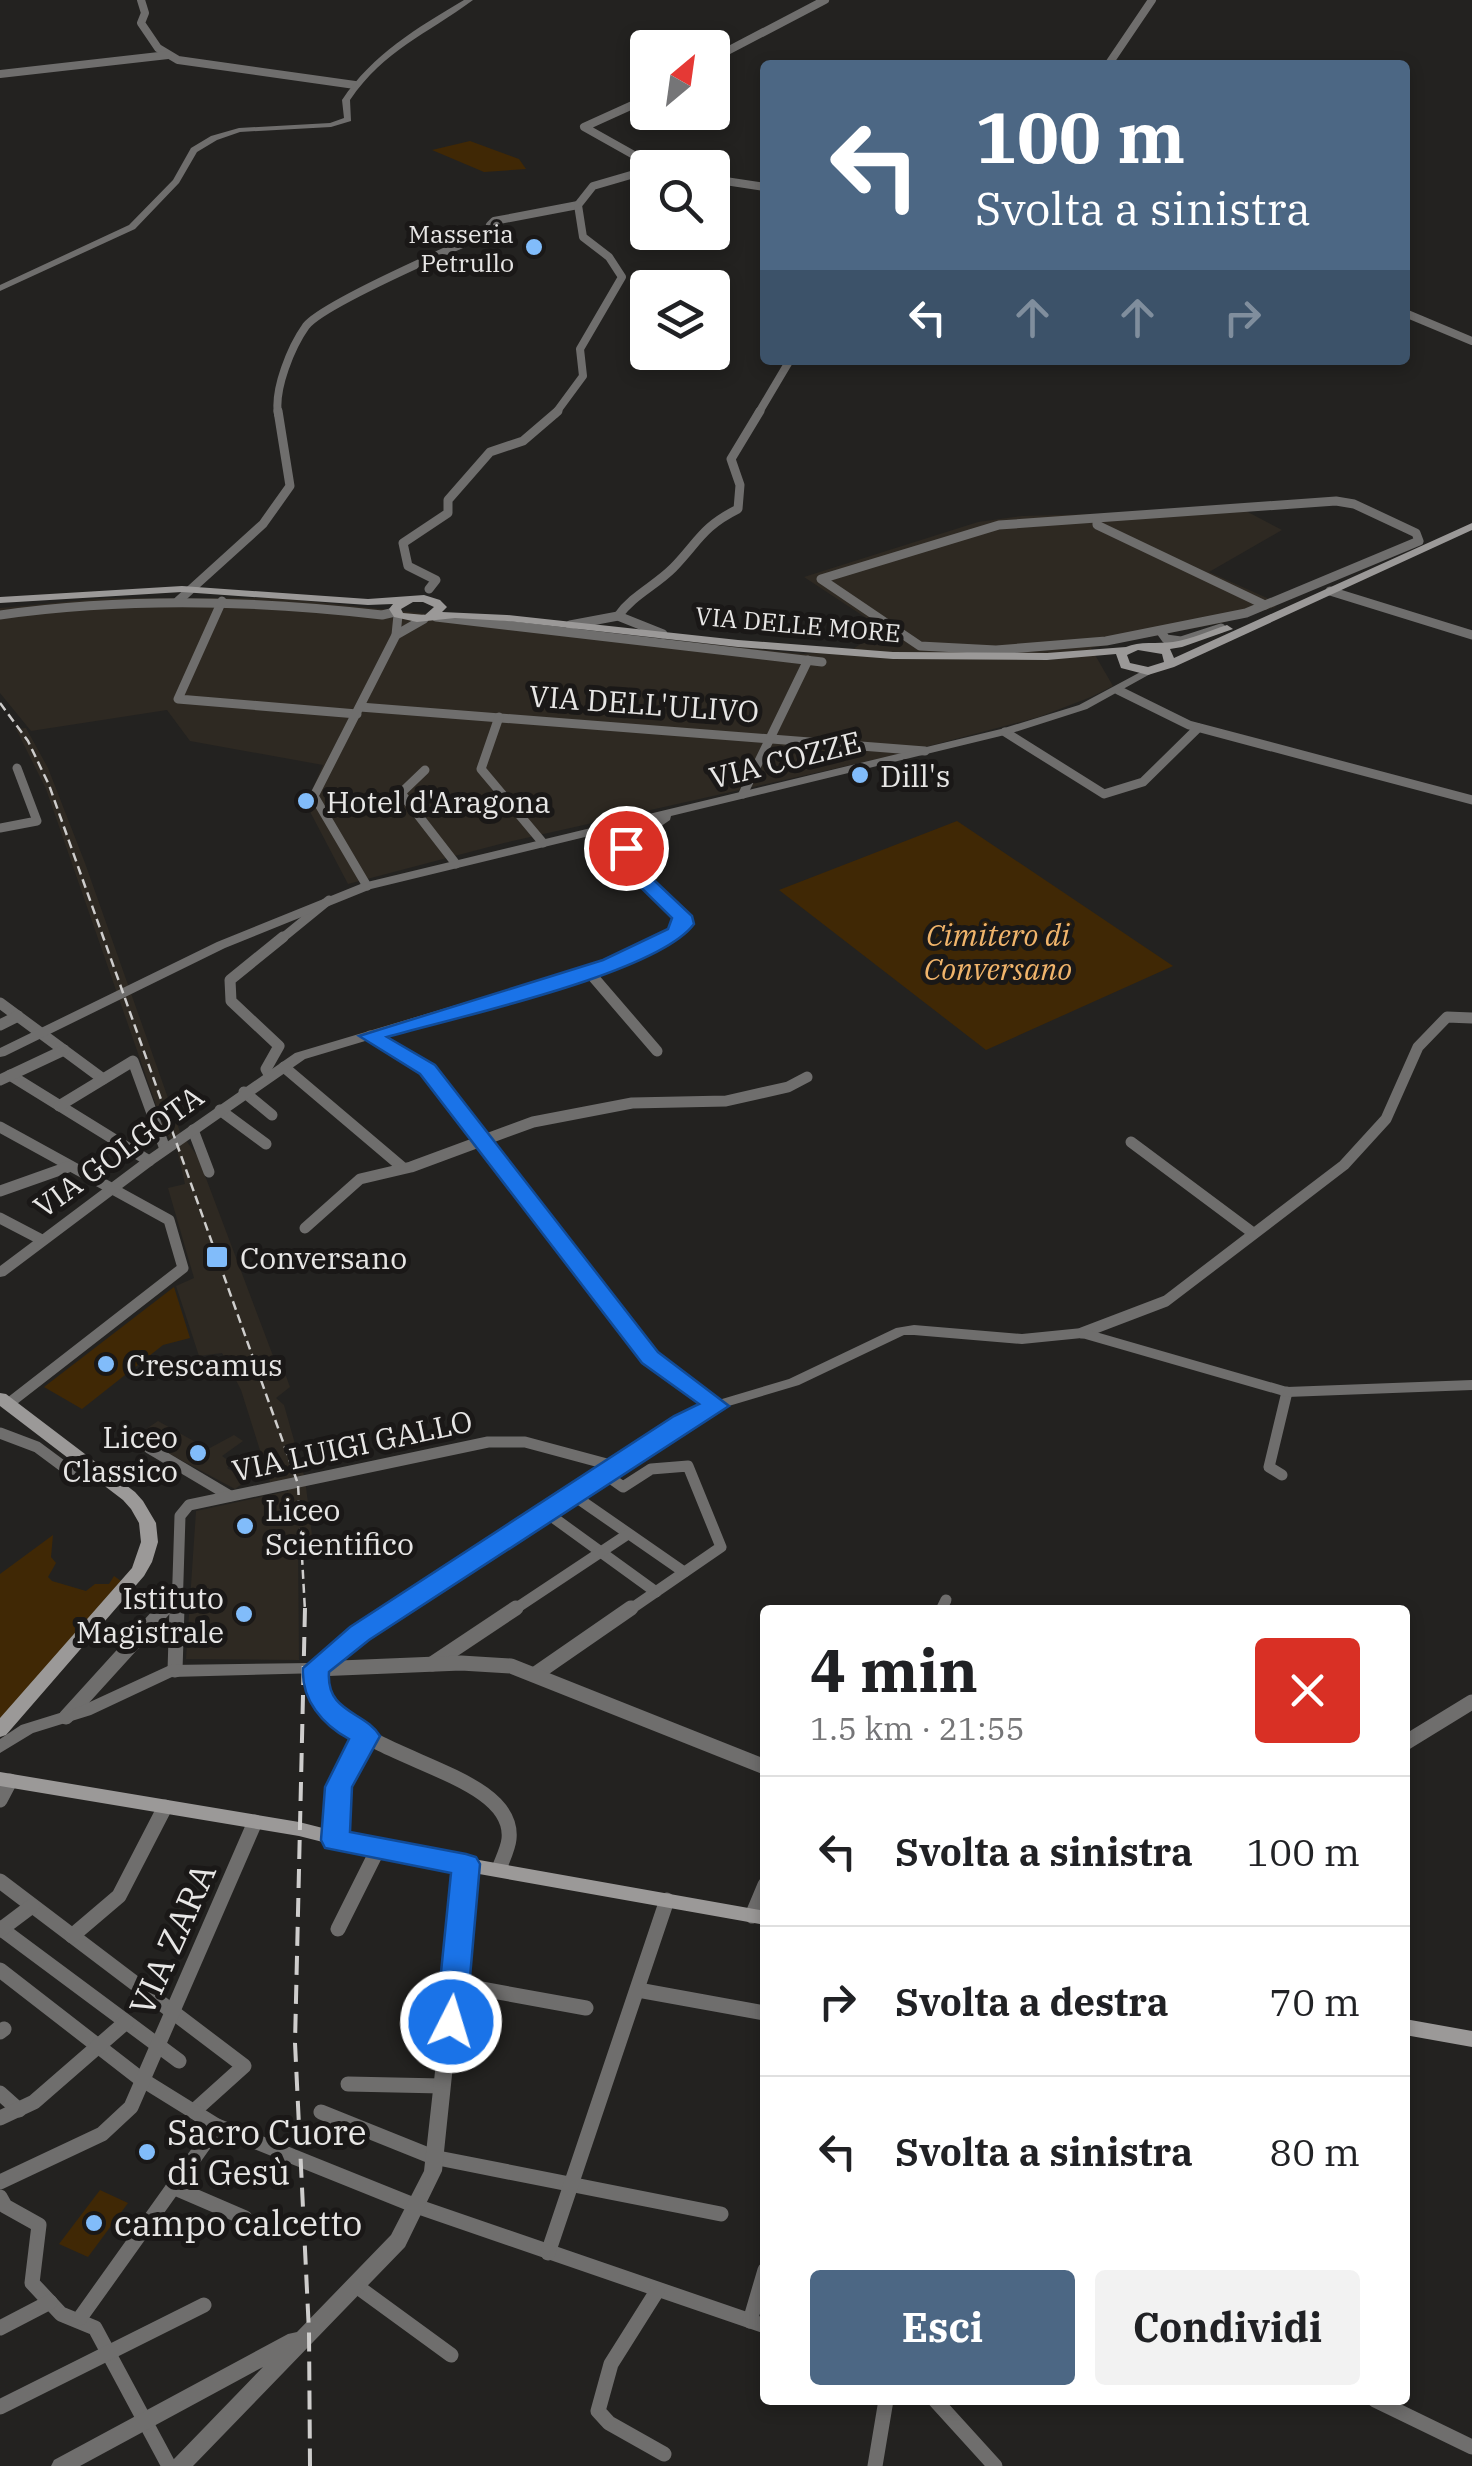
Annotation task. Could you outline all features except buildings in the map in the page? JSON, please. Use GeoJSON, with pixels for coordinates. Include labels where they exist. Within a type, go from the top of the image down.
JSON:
{"type":"FeatureCollection","features":[{"type":"Feature","properties":{"kind":"main road"},"geometry":{"type":"LineString","coordinates":[[1086,656],[1107,646],[1148,671],[1170,664],[1472,526]]}},
{"type":"Feature","properties":{"kind":"main road"},"geometry":{"type":"LineString","coordinates":[[0,600],[180,595],[199,590],[368,602],[434,597],[507,618]]}},
{"type":"Feature","properties":{"kind":"main road"},"geometry":{"type":"LineString","coordinates":[[1086,656],[1126,660],[1154,646],[1178,645],[1330,591]]}},
{"type":"Feature","properties":{"kind":"main road"},"geometry":{"type":"LineString","coordinates":[[429,618],[440,611],[434,597]]}},
{"type":"Feature","properties":{"kind":"main road"},"geometry":{"type":"LineString","coordinates":[[396,612],[409,599]]}},
{"type":"Feature","properties":{"kind":"main road"},"geometry":{"type":"LineString","coordinates":[[368,602],[429,618],[507,618]]}},
{"type":"Feature","properties":{"kind":"main road","name":"VIA DELLE MORE"},"geometry":{"type":"LineString","coordinates":[[507,618],[885,656],[1086,656]]}},
{"type":"Feature","properties":{"kind":"main road"},"geometry":{"type":"LineString","coordinates":[[1154,646],[1170,656],[1170,664]]}},
{"type":"Feature","properties":{"kind":"main road"},"geometry":{"type":"LineString","coordinates":[[3,1726],[150,1554],[148,1522],[129,1496],[4,1401]]}},
{"type":"Feature","properties":{"kind":"main road"},"geometry":{"type":"LineString","coordinates":[[5,1780],[298,1829],[378,1849],[758,1917]]}},
{"type":"Feature","properties":{"kind":"main road"},"geometry":{"type":"LineString","coordinates":[[1410,2029],[1472,2039]]}},
{"type":"Feature","properties":{"kind":"street"},"geometry":{"type":"LineString","coordinates":[[140,0],[145,14],[141,23],[147,37],[168,55],[198,65],[355,85]]}},
{"type":"Feature","properties":{"kind":"street"},"geometry":{"type":"LineString","coordinates":[[0,288],[132,227],[176,181],[194,150],[214,138],[239,130],[341,123],[348,119],[346,100],[355,85],[416,32],[469,0]]}},
{"type":"Feature","properties":{"kind":"street"},"geometry":{"type":"LineString","coordinates":[[730,50],[824,0]]}},
{"type":"Feature","properties":{"kind":"street"},"geometry":{"type":"LineString","coordinates":[[1113,60],[1152,0]]}},
{"type":"Feature","properties":{"kind":"street"},"geometry":{"type":"LineString","coordinates":[[0,74],[112,61],[128,63],[168,55]]}},
{"type":"Feature","properties":{"kind":"street"},"geometry":{"type":"LineString","coordinates":[[630,106],[584,127],[630,153]]}},
{"type":"Feature","properties":{"kind":"street"},"geometry":{"type":"LineString","coordinates":[[180,595],[263,524],[290,486],[275,396],[310,321],[404,270],[493,230],[490,226],[494,221],[578,205],[593,186],[630,175]]}},
{"type":"Feature","properties":{"kind":"street"},"geometry":{"type":"LineString","coordinates":[[730,182],[760,186]]}},
{"type":"Feature","properties":{"kind":"street"},"geometry":{"type":"LineString","coordinates":[[434,597],[436,580],[405,563],[403,543],[448,512],[448,500],[490,452],[523,441],[564,406],[583,376],[580,349],[622,277],[608,257],[583,237],[578,205]]}},
{"type":"Feature","properties":{"kind":"street"},"geometry":{"type":"LineString","coordinates":[[1410,315],[1472,341]]}},
{"type":"Feature","properties":{"kind":"street"},"geometry":{"type":"LineString","coordinates":[[618,616],[628,602],[672,570],[709,524],[738,509],[740,485],[731,460],[787,365]]}},
{"type":"Feature","properties":{"kind":"street"},"geometry":{"type":"LineString","coordinates":[[1336,501],[1354,504],[1420,537],[1417,543],[1266,606],[1107,646],[932,649],[909,641],[821,579],[984,528],[1097,519],[1336,501]]}},
{"type":"Feature","properties":{"kind":"street"},"geometry":{"type":"LineString","coordinates":[[1097,519],[1097,524],[1266,606]]}},
{"type":"Feature","properties":{"kind":"street"},"geometry":{"type":"LineString","coordinates":[[1330,591],[1472,635]]}},
{"type":"Feature","properties":{"kind":"street"},"geometry":{"type":"LineString","coordinates":[[0,614],[180,595],[382,615],[396,612],[396,635],[314,796],[367,886]]}},
{"type":"Feature","properties":{"kind":"street","name":"VIA DELL'ULIVO"},"geometry":{"type":"LineString","coordinates":[[222,600],[178,699],[500,717],[924,751]]}},
{"type":"Feature","properties":{"kind":"street"},"geometry":{"type":"LineString","coordinates":[[570,624],[618,616],[663,634]]}},
{"type":"Feature","properties":{"kind":"street"},"geometry":{"type":"LineString","coordinates":[[396,635],[429,618],[822,662]]}},
{"type":"Feature","properties":{"kind":"street"},"geometry":{"type":"LineString","coordinates":[[1161,632],[1166,639],[1180,641],[1252,620]]}},
{"type":"Feature","properties":{"kind":"street"},"geometry":{"type":"LineString","coordinates":[[743,794],[808,660]]}},
{"type":"Feature","properties":{"kind":"street"},"geometry":{"type":"LineString","coordinates":[[1126,660],[1123,686],[1198,728],[1430,785],[1472,800]]}},
{"type":"Feature","properties":{"kind":"street","name":"VIA COZZE"},"geometry":{"type":"LineString","coordinates":[[332,898],[542,842],[1005,732],[1083,707],[1148,671]]}},
{"type":"Feature","properties":{"kind":"street"},"geometry":{"type":"LineString","coordinates":[[500,717],[482,769],[542,842]]}},
{"type":"Feature","properties":{"kind":"street"},"geometry":{"type":"LineString","coordinates":[[1005,732],[1104,794],[1117,796],[1138,784],[1198,728]]}},
{"type":"Feature","properties":{"kind":"street"},"geometry":{"type":"LineString","coordinates":[[0,828],[37,821],[18,768]]}},
{"type":"Feature","properties":{"kind":"street"},"geometry":{"type":"LineString","coordinates":[[425,770],[401,793],[456,864]]}},
{"type":"Feature","properties":{"kind":"street","name":"VIA GOLGOTA"},"geometry":{"type":"LineString","coordinates":[[0,1273],[149,1160],[300,1056],[590,972],[646,952],[684,924],[677,909],[628,866],[625,857],[633,840],[685,808]]}},
{"type":"Feature","properties":{"kind":"street"},"geometry":{"type":"LineString","coordinates":[[0,1053],[221,946],[332,898]]}},
{"type":"Feature","properties":{"kind":"street"},"geometry":{"type":"LineString","coordinates":[[270,1076],[266,1068],[279,1046],[232,1000],[230,980],[332,898]]}},
{"type":"Feature","properties":{"kind":"street"},"geometry":{"type":"LineString","coordinates":[[590,972],[658,1051]]}},
{"type":"Feature","properties":{"kind":"street"},"geometry":{"type":"LineString","coordinates":[[0,1003],[103,1079]]}},
{"type":"Feature","properties":{"kind":"street"},"geometry":{"type":"LineString","coordinates":[[0,1025],[18,1016]]}},
{"type":"Feature","properties":{"kind":"street"},"geometry":{"type":"LineString","coordinates":[[498,1869],[510,1837],[496,1810],[438,1766],[342,1724],[315,1686],[316,1668],[360,1633],[682,1422],[717,1406],[794,1382],[902,1331],[1022,1339],[1082,1333],[1166,1301],[1369,1141],[1391,1110],[1414,1053],[1431,1029],[1447,1017],[1472,1018]]}},
{"type":"Feature","properties":{"kind":"street"},"geometry":{"type":"LineString","coordinates":[[370,1036],[428,1070],[650,1357],[717,1406]]}},
{"type":"Feature","properties":{"kind":"street"},"geometry":{"type":"LineString","coordinates":[[5,1078],[64,1050]]}},
{"type":"Feature","properties":{"kind":"street"},"geometry":{"type":"LineString","coordinates":[[59,1106],[133,1061],[165,1149]]}},
{"type":"Feature","properties":{"kind":"street"},"geometry":{"type":"LineString","coordinates":[[284,1067],[402,1167]]}},
{"type":"Feature","properties":{"kind":"street"},"geometry":{"type":"LineString","coordinates":[[304,1228],[360,1179],[482,1142],[533,1122],[632,1103],[726,1101],[788,1087],[807,1077]]}},
{"type":"Feature","properties":{"kind":"street"},"geometry":{"type":"LineString","coordinates":[[5,1078],[149,1160]]}},
{"type":"Feature","properties":{"kind":"street"},"geometry":{"type":"LineString","coordinates":[[244,1092],[272,1115]]}},
{"type":"Feature","properties":{"kind":"street"},"geometry":{"type":"LineString","coordinates":[[220,1110],[266,1144]]}},
{"type":"Feature","properties":{"kind":"street"},"geometry":{"type":"LineString","coordinates":[[0,1126],[108,1190],[168,1220],[183,1268],[4,1401]]}},
{"type":"Feature","properties":{"kind":"street"},"geometry":{"type":"LineString","coordinates":[[192,1130],[210,1172]]}},
{"type":"Feature","properties":{"kind":"street"},"geometry":{"type":"LineString","coordinates":[[1132,1142],[1253,1233]]}},
{"type":"Feature","properties":{"kind":"street"},"geometry":{"type":"LineString","coordinates":[[0,1191],[68,1166]]}},
{"type":"Feature","properties":{"kind":"street"},"geometry":{"type":"LineString","coordinates":[[0,1218],[42,1240]]}},
{"type":"Feature","properties":{"kind":"street"},"geometry":{"type":"LineString","coordinates":[[1082,1333],[1240,1382],[1286,1392],[1472,1385]]}},
{"type":"Feature","properties":{"kind":"street"},"geometry":{"type":"LineString","coordinates":[[1282,1476],[1269,1467],[1286,1392]]}},
{"type":"Feature","properties":{"kind":"street"},"geometry":{"type":"LineString","coordinates":[[0,1433],[36,1446],[68,1470],[86,1467]]}},
{"type":"Feature","properties":{"kind":"street","name":"VIA LUIGI GALLO"},"geometry":{"type":"LineString","coordinates":[[174,1597],[182,1511],[197,1503],[432,1450],[507,1440],[612,1470],[623,1487],[650,1469],[688,1466],[693,1470],[721,1547],[684,1572]]}},
{"type":"Feature","properties":{"kind":"street"},"geometry":{"type":"LineString","coordinates":[[149,1448],[230,1496]]}},
{"type":"Feature","properties":{"kind":"street"},"geometry":{"type":"LineString","coordinates":[[537,1674],[684,1572],[574,1496]]}},
{"type":"Feature","properties":{"kind":"street"},"geometry":{"type":"LineString","coordinates":[[547,1513],[656,1592]]}},
{"type":"Feature","properties":{"kind":"street"},"geometry":{"type":"LineString","coordinates":[[431,1664],[628,1534]]}},
{"type":"Feature","properties":{"kind":"street"},"geometry":{"type":"LineString","coordinates":[[174,1597],[174,1670]]}},
{"type":"Feature","properties":{"kind":"street"},"geometry":{"type":"LineString","coordinates":[[66,1716],[174,1597]]}},
{"type":"Feature","properties":{"kind":"street"},"geometry":{"type":"LineString","coordinates":[[0,1747],[27,1729],[174,1670],[491,1663],[537,1674],[760,1765]]}},
{"type":"Feature","properties":{"kind":"street"},"geometry":{"type":"LineString","coordinates":[[1410,1740],[1472,1702]]}},
{"type":"Feature","properties":{"kind":"street"},"geometry":{"type":"LineString","coordinates":[[335,1840],[338,1787],[351,1757],[366,1736]]}},
{"type":"Feature","properties":{"kind":"street"},"geometry":{"type":"LineString","coordinates":[[0,1800],[5,1780]]}},
{"type":"Feature","properties":{"kind":"street"},"geometry":{"type":"LineString","coordinates":[[72,1936],[119,1896],[165,1807]]}},
{"type":"Feature","properties":{"kind":"street","name":"VIA ZARA"},"geometry":{"type":"LineString","coordinates":[[0,2182],[114,2126],[131,2107],[256,1822]]}},
{"type":"Feature","properties":{"kind":"street"},"geometry":{"type":"LineString","coordinates":[[338,1929],[378,1849]]}},
{"type":"Feature","properties":{"kind":"street"},"geometry":{"type":"LineString","coordinates":[[180,2466],[398,2241],[433,2171],[466,1864]]}},
{"type":"Feature","properties":{"kind":"street"},"geometry":{"type":"LineString","coordinates":[[0,1881],[244,2066],[194,2111]]}},
{"type":"Feature","properties":{"kind":"street"},"geometry":{"type":"LineString","coordinates":[[548,2253],[667,1900]]}},
{"type":"Feature","properties":{"kind":"street"},"geometry":{"type":"LineString","coordinates":[[32,1906],[0,1929],[179,2061]]}},
{"type":"Feature","properties":{"kind":"street"},"geometry":{"type":"LineString","coordinates":[[0,1970],[141,2078],[217,2126],[416,2206],[757,2323]]}},
{"type":"Feature","properties":{"kind":"street"},"geometry":{"type":"LineString","coordinates":[[454,1984],[586,2008]]}},
{"type":"Feature","properties":{"kind":"street"},"geometry":{"type":"LineString","coordinates":[[638,1990],[760,2012]]}},
{"type":"Feature","properties":{"kind":"street"},"geometry":{"type":"LineString","coordinates":[[0,2118],[34,2102],[126,2022]]}},
{"type":"Feature","properties":{"kind":"street"},"geometry":{"type":"LineString","coordinates":[[348,2084],[442,2086]]}},
{"type":"Feature","properties":{"kind":"street"},"geometry":{"type":"LineString","coordinates":[[0,2092],[19,2110]]}},
{"type":"Feature","properties":{"kind":"street"},"geometry":{"type":"LineString","coordinates":[[321,2112],[433,2157],[572,2181],[721,2214]]}},
{"type":"Feature","properties":{"kind":"street"},"geometry":{"type":"LineString","coordinates":[[80,2318],[217,2126]]}},
{"type":"Feature","properties":{"kind":"street"},"geometry":{"type":"LineString","coordinates":[[174,2187],[245,2218]]}},
{"type":"Feature","properties":{"kind":"street"},"geometry":{"type":"LineString","coordinates":[[0,2197],[4,2206],[40,2225],[32,2284],[61,2314],[80,2318],[95,2328],[169,2466]]}},
{"type":"Feature","properties":{"kind":"street"},"geometry":{"type":"LineString","coordinates":[[355,2285],[450,2355]]}},
{"type":"Feature","properties":{"kind":"street"},"geometry":{"type":"LineString","coordinates":[[657,2291],[606,2377],[598,2394],[598,2411],[609,2423],[664,2454]]}},
{"type":"Feature","properties":{"kind":"street"},"geometry":{"type":"LineString","coordinates":[[0,2328],[50,2302]]}},
{"type":"Feature","properties":{"kind":"street"},"geometry":{"type":"LineString","coordinates":[[0,2407],[204,2306]]}},
{"type":"Feature","properties":{"kind":"street"},"geometry":{"type":"LineString","coordinates":[[61,2466],[147,2423],[309,2332]]}},
{"type":"Feature","properties":{"kind":"street"},"geometry":{"type":"LineString","coordinates":[[876,2466],[885,2405]]}},
{"type":"Feature","properties":{"kind":"street"},"geometry":{"type":"LineString","coordinates":[[940,2405],[995,2466]]}},
{"type":"Feature","properties":{"kind":"street"},"geometry":{"type":"LineString","coordinates":[[1385,2405],[1472,2447]]}},
{"type":"Feature","properties":{"kind":"shaded area"},"geometry":{"type":"Polygon","coordinates":[[[1244,510],[1282,530],[1209,572],[1267,598],[1276,607],[1222,623],[1091,648],[1113,686],[1091,697],[1039,717],[895,755],[504,843],[348,884],[306,804],[323,765],[190,741],[167,710],[31,731],[0,693],[0,608],[106,598],[279,598],[804,654],[853,649],[883,629],[804,577],[978,522],[1022,516],[1244,510]]]}},
{"type":"Feature","properties":{"kind":"shaded area"},"geometry":{"type":"Polygon","coordinates":[[[26,728],[48,768],[85,863],[180,1132],[198,1157],[281,1377],[286,1376],[290,1387],[276,1398],[284,1405],[305,1479],[313,1543],[298,1543],[299,1660],[186,1659],[196,1511],[288,1491],[285,1482],[271,1485],[241,1390],[222,1353],[199,1356],[176,1286],[194,1278],[168,1188],[185,1184],[177,1149],[165,1131],[46,789],[16,729],[26,728]]]}},
{"type":"Feature","properties":{"kind":"shaded area","name":"Liceo Classico"},"geometry":{"type":"Polygon","coordinates":[[[158,1421],[208,1449],[234,1435],[243,1441],[222,1456],[232,1463],[227,1468],[247,1480],[235,1489],[136,1436],[158,1421]]]}},
{"type":"Feature","properties":{"kind":"green space"},"geometry":{"type":"Polygon","coordinates":[[[470,141],[519,159],[526,169],[484,172],[432,150],[470,141]]]}},
{"type":"Feature","properties":{"kind":"green space","name":"Cimitero di Conversano"},"geometry":{"type":"Polygon","coordinates":[[[957,821],[1173,966],[986,1050],[779,890],[957,821]]]}},
{"type":"Feature","properties":{"kind":"green space","name":"Crescamus"},"geometry":{"type":"Polygon","coordinates":[[[174,1287],[190,1338],[163,1345],[82,1409],[44,1387],[174,1287]]]}},
{"type":"Feature","properties":{"kind":"green space"},"geometry":{"type":"Polygon","coordinates":[[[53,1535],[51,1557],[56,1563],[48,1577],[52,1581],[86,1591],[95,1584],[109,1584],[114,1576],[121,1581],[0,1720],[0,1574],[53,1535]]]}},
{"type":"Feature","properties":{"kind":"green space","name":"campo calcetto"},"geometry":{"type":"Polygon","coordinates":[[[100,2190],[128,2203],[88,2257],[59,2244],[100,2190]]]}},
{"type":"Feature","properties":{"kind":"railway"},"geometry":{"type":"LineString","coordinates":[[0,703],[28,741],[49,785],[298,1484],[305,1610]]}},
{"type":"Feature","properties":{"kind":"railway"},"geometry":{"type":"LineString","coordinates":[[305,1610],[295,2043],[309,2332],[310,2466]]}},
{"type":"Feature","properties":{"kind":"place","name":"Masseria Petrullo"},"geometry":{"type":"Point","coordinates":[534,247]}},
{"type":"Feature","properties":{"kind":"place","name":"Dill's"},"geometry":{"type":"Point","coordinates":[860,775]}},
{"type":"Feature","properties":{"kind":"place","name":"Hotel d'Aragona"},"geometry":{"type":"Point","coordinates":[306,801]}},
{"type":"Feature","properties":{"kind":"place","name":"Conversano"},"geometry":{"type":"Point","coordinates":[217,1257]}},
{"type":"Feature","properties":{"kind":"place","name":"Crescamus"},"geometry":{"type":"Point","coordinates":[106,1364]}},
{"type":"Feature","properties":{"kind":"place","name":"Liceo Classico"},"geometry":{"type":"Point","coordinates":[198,1453]}},
{"type":"Feature","properties":{"kind":"place","name":"Liceo Scientifico"},"geometry":{"type":"Point","coordinates":[245,1526]}},
{"type":"Feature","properties":{"kind":"place","name":"Istituto Magistrale"},"geometry":{"type":"Point","coordinates":[244,1614]}},
{"type":"Feature","properties":{"kind":"place","name":"Sacro Cuore di Gesù"},"geometry":{"type":"Point","coordinates":[147,2152]}},
{"type":"Feature","properties":{"kind":"place","name":"campo calcetto"},"geometry":{"type":"Point","coordinates":[94,2223]}},
{"type":"Feature","properties":{"kind":"route"},"geometry":{"type":"LineString","coordinates":[[451,2022],[466,1864],[335,1840],[338,1787],[351,1757],[366,1736],[342,1724],[329,1709],[315,1686],[316,1668],[360,1633],[682,1422],[717,1406],[650,1357],[428,1070],[370,1036],[611,965],[646,952],[675,934],[684,924],[682,916],[628,866],[626,848]]}}]}
